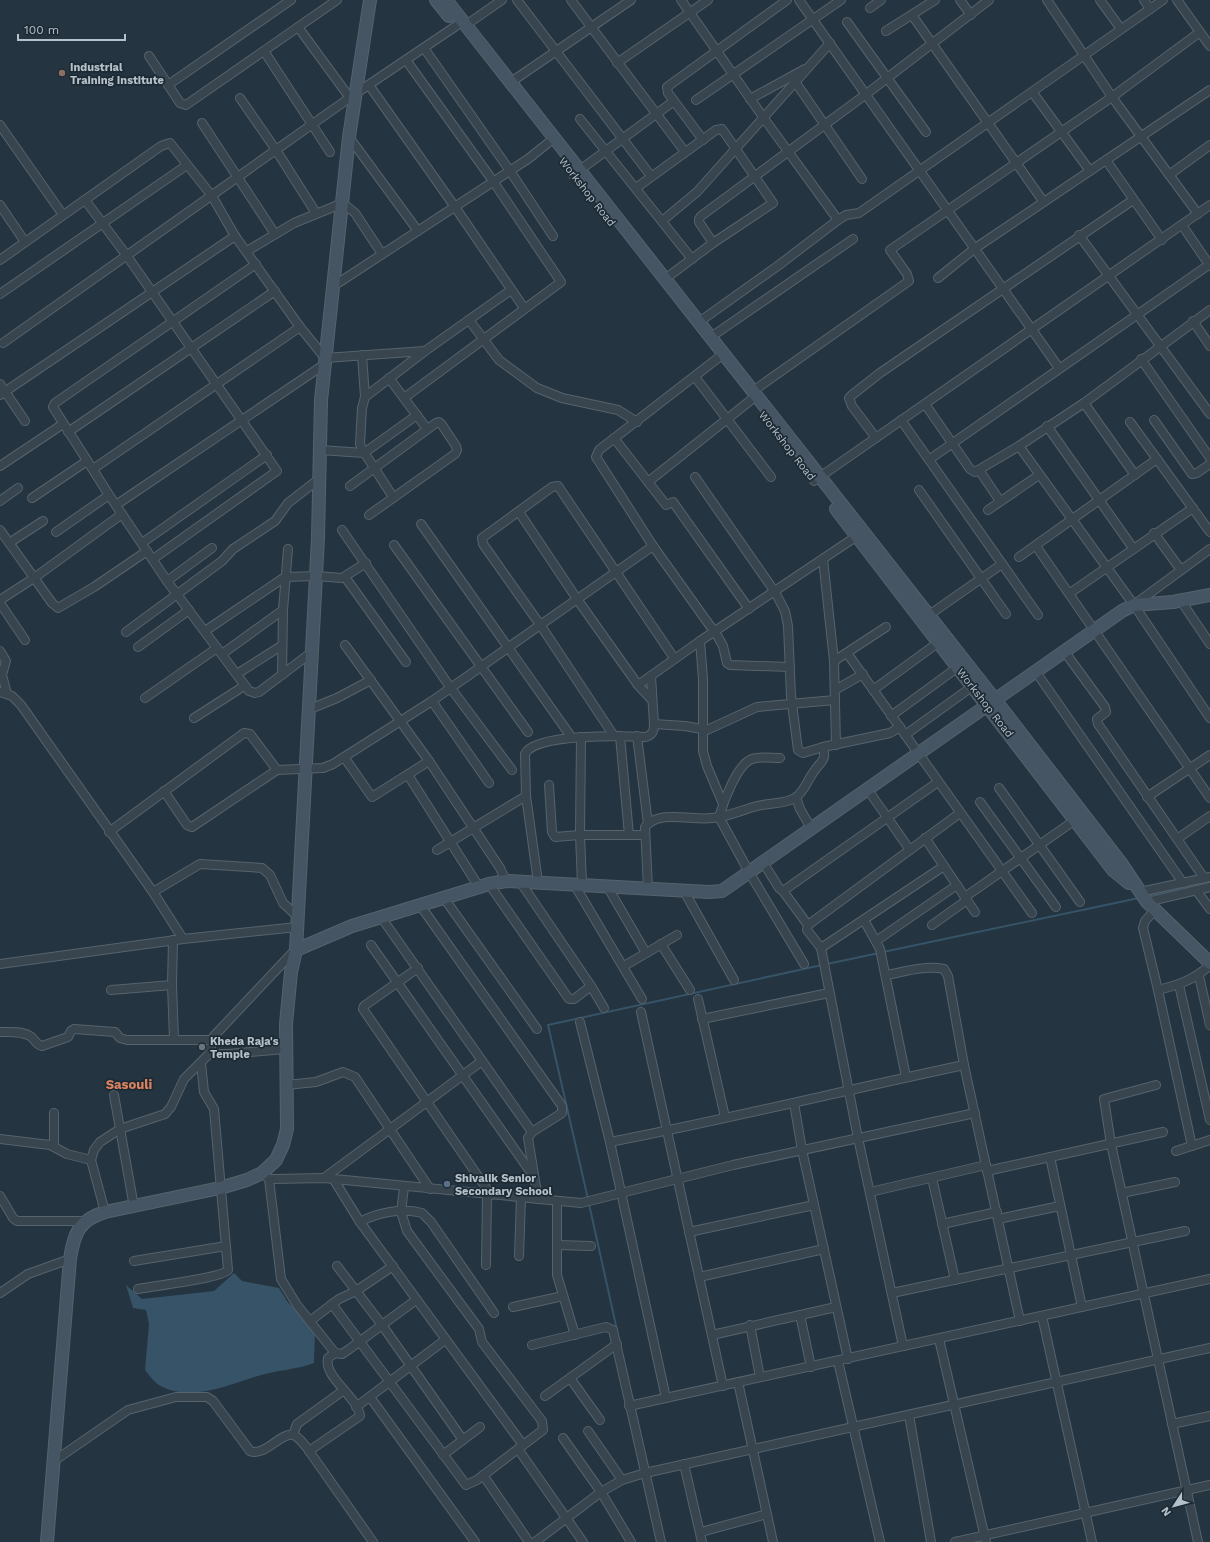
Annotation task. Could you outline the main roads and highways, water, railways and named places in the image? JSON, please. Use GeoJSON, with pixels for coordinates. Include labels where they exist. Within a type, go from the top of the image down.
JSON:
{"type":"FeatureCollection","features":[{"type":"Feature","properties":{"kind":"main road"},"geometry":{"type":"LineString","coordinates":[[47,1542],[70,1258],[75,1235],[85,1221],[105,1212],[220,1188],[266,1176],[276,1160],[285,1140],[285,1048],[291,972],[296,950],[307,770],[316,576],[321,400],[352,96],[370,0]]}},
{"type":"Feature","properties":{"kind":"main road","name":"Workshop Road"},"geometry":{"type":"LineString","coordinates":[[436,0],[511,82],[576,172],[718,358],[752,395]]}},
{"type":"Feature","properties":{"kind":"main road","name":"Workshop Road"},"geometry":{"type":"LineString","coordinates":[[446,0],[461,26],[548,143],[576,172],[665,279],[699,322],[752,395],[861,534],[929,615],[1075,820],[1113,870],[1144,898],[1210,963]]}},
{"type":"Feature","properties":{"kind":"main road","name":"Workshop Road"},"geometry":{"type":"LineString","coordinates":[[861,534],[972,686],[992,704],[1121,863],[1144,898]]}},
{"type":"Feature","properties":{"kind":"main road"},"geometry":{"type":"LineString","coordinates":[[296,950],[352,926],[484,885],[506,881],[519,880],[684,891],[722,891],[992,704],[1064,652],[1134,605],[1210,596]]}},
{"type":"Feature","properties":{"kind":"water"},"geometry":{"type":"Polygon","coordinates":[[[234,1273],[242,1281],[279,1288],[287,1301],[315,1332],[314,1363],[265,1374],[209,1391],[183,1392],[171,1390],[159,1385],[145,1370],[149,1324],[146,1310],[133,1308],[126,1285],[142,1299],[214,1291],[234,1273]]]}},
{"type":"Feature","properties":{"kind":"waterway"},"geometry":{"type":"LineString","coordinates":[[1147,896],[1210,882]]}},
{"type":"Feature","properties":{"kind":"waterway"},"geometry":{"type":"LineString","coordinates":[[883,952],[1139,898]]}},
{"type":"Feature","properties":{"kind":"waterway"},"geometry":{"type":"LineString","coordinates":[[827,964],[879,953]]}},
{"type":"Feature","properties":{"kind":"waterway"},"geometry":{"type":"LineString","coordinates":[[588,1199],[548,1025],[822,965]]}},
{"type":"Feature","properties":{"kind":"waterway"},"geometry":{"type":"LineString","coordinates":[[589,1204],[617,1330]]}},
{"type":"Feature","properties":{"kind":"place","name":"Industrial Training Institute"},"geometry":{"type":"Point","coordinates":[62,73]}},
{"type":"Feature","properties":{"kind":"place","name":"Kheda Raja's Temple"},"geometry":{"type":"Point","coordinates":[202,1047]}},
{"type":"Feature","properties":{"kind":"place","name":"Shivalik Senior Secondary School"},"geometry":{"type":"Point","coordinates":[447,1184]}},
{"type":"Feature","properties":{"kind":"district","name":"Sasouli"},"geometry":{"type":"Point","coordinates":[129,1084]}}]}
